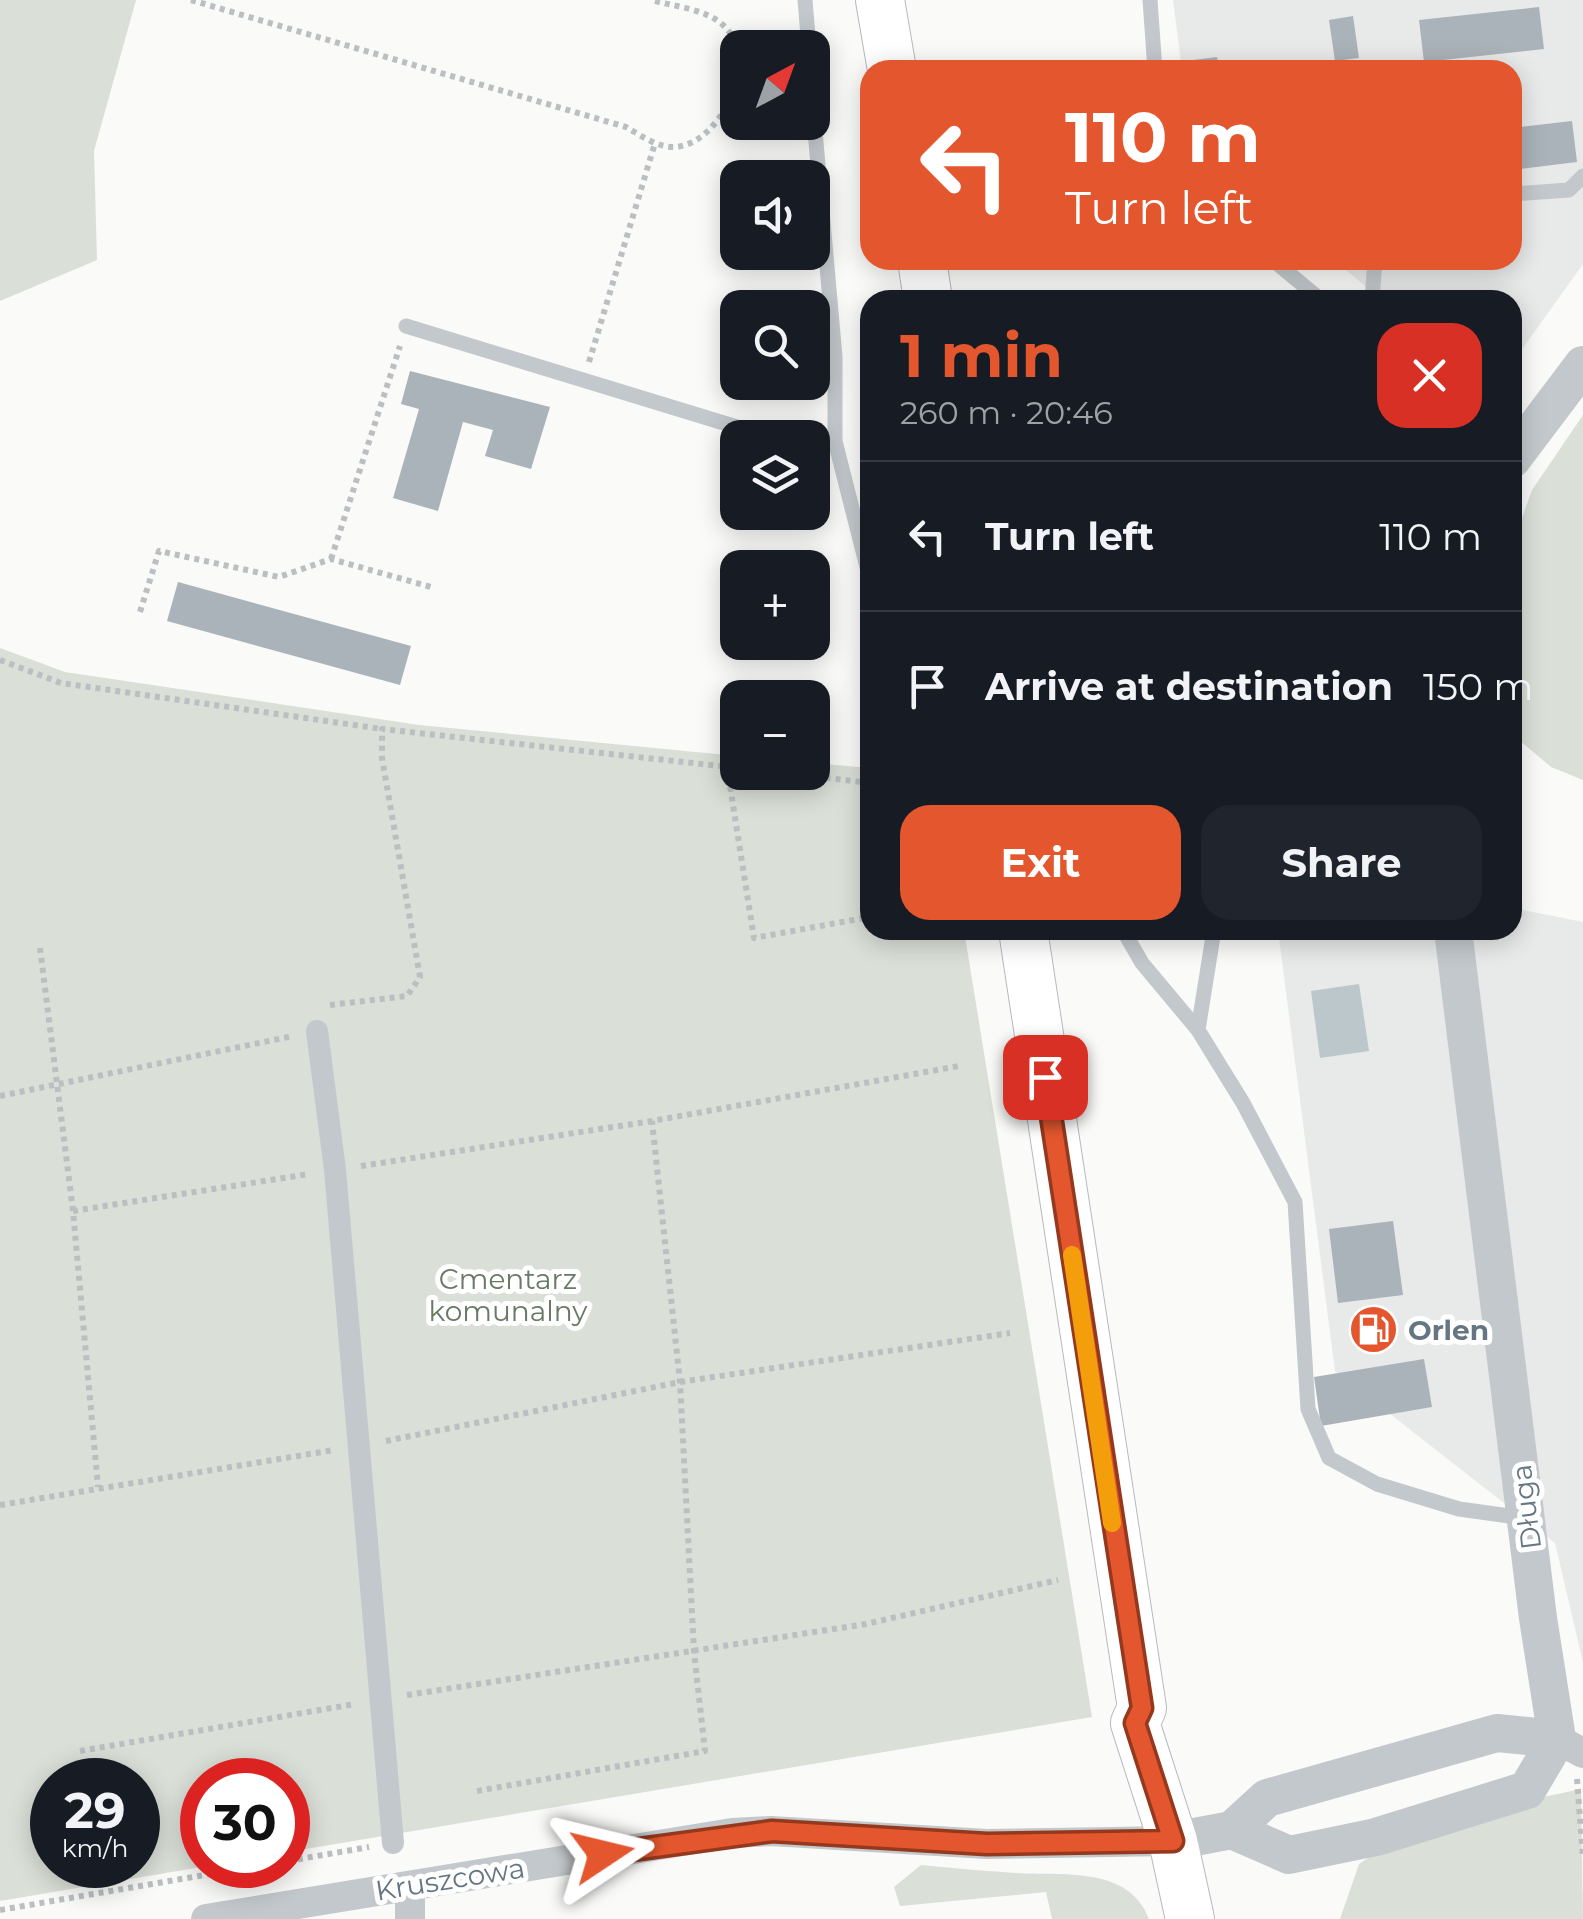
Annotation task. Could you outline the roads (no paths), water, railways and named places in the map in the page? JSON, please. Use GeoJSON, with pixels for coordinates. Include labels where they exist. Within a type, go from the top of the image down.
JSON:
{"type":"FeatureCollection","features":[{"type":"Feature","properties":{"kind":"main road"},"geometry":{"type":"LineString","coordinates":[[880,0],[890,60]]}},
{"type":"Feature","properties":{"kind":"main road"},"geometry":{"type":"LineString","coordinates":[[1025,940],[1142,1708],[1135,1723],[1173,1841],[1190,1919]]}},
{"type":"Feature","properties":{"kind":"street"},"geometry":{"type":"LineString","coordinates":[[1522,444],[1583,365]]}},
{"type":"Feature","properties":{"kind":"street","name":"Długa"},"geometry":{"type":"LineString","coordinates":[[1453,940],[1528,1518],[1573,1748]]}},
{"type":"Feature","properties":{"kind":"street"},"geometry":{"type":"LineString","coordinates":[[316,1030],[335,1170],[394,1843]]}},
{"type":"Feature","properties":{"kind":"street"},"geometry":{"type":"LineString","coordinates":[[1173,1841],[1232,1830],[1267,1798],[1497,1733],[1573,1748]]}},
{"type":"Feature","properties":{"kind":"street"},"geometry":{"type":"LineString","coordinates":[[1232,1830],[1288,1855],[1392,1832],[1527,1790],[1573,1748]]}},
{"type":"Feature","properties":{"kind":"street","name":"Kruszcowa"},"geometry":{"type":"LineString","coordinates":[[206,1919],[680,1841],[772,1831],[987,1844],[1173,1841]]}},
{"type":"Feature","properties":{"kind":"street"},"geometry":{"type":"LineString","coordinates":[[410,1886],[410,1919]]}},
{"type":"Feature","properties":{"kind":"lane"},"geometry":{"type":"LineString","coordinates":[[805,0],[808,30]]}},
{"type":"Feature","properties":{"kind":"lane"},"geometry":{"type":"LineString","coordinates":[[1150,0],[1155,60]]}},
{"type":"Feature","properties":{"kind":"lane"},"geometry":{"type":"LineString","coordinates":[[816,140],[835,357],[835,441],[860,540]]}},
{"type":"Feature","properties":{"kind":"lane"},"geometry":{"type":"LineString","coordinates":[[1522,193],[1570,190],[1583,176]]}},
{"type":"Feature","properties":{"kind":"lane"},"geometry":{"type":"LineString","coordinates":[[1285,270],[1309,290]]}},
{"type":"Feature","properties":{"kind":"lane"},"geometry":{"type":"LineString","coordinates":[[406,326],[720,421]]}},
{"type":"Feature","properties":{"kind":"lane"},"geometry":{"type":"LineString","coordinates":[[830,440],[835,441]]}},
{"type":"Feature","properties":{"kind":"lane"},"geometry":{"type":"LineString","coordinates":[[1129,940],[1142,963],[1198,1030],[1243,1103],[1295,1202],[1308,1409],[1330,1458],[1376,1484],[1460,1509],[1528,1518]]}},
{"type":"Feature","properties":{"kind":"lane"},"geometry":{"type":"LineString","coordinates":[[1198,1030],[1212,940]]}},
{"type":"Feature","properties":{"kind":"place","name":"Orlen"},"geometry":{"type":"Point","coordinates":[1373,1330]}},
{"type":"Feature","properties":{"kind":"park label","name":"Cmentarz komunalny"},"geometry":{"type":"Point","coordinates":[508,1295]}}]}
